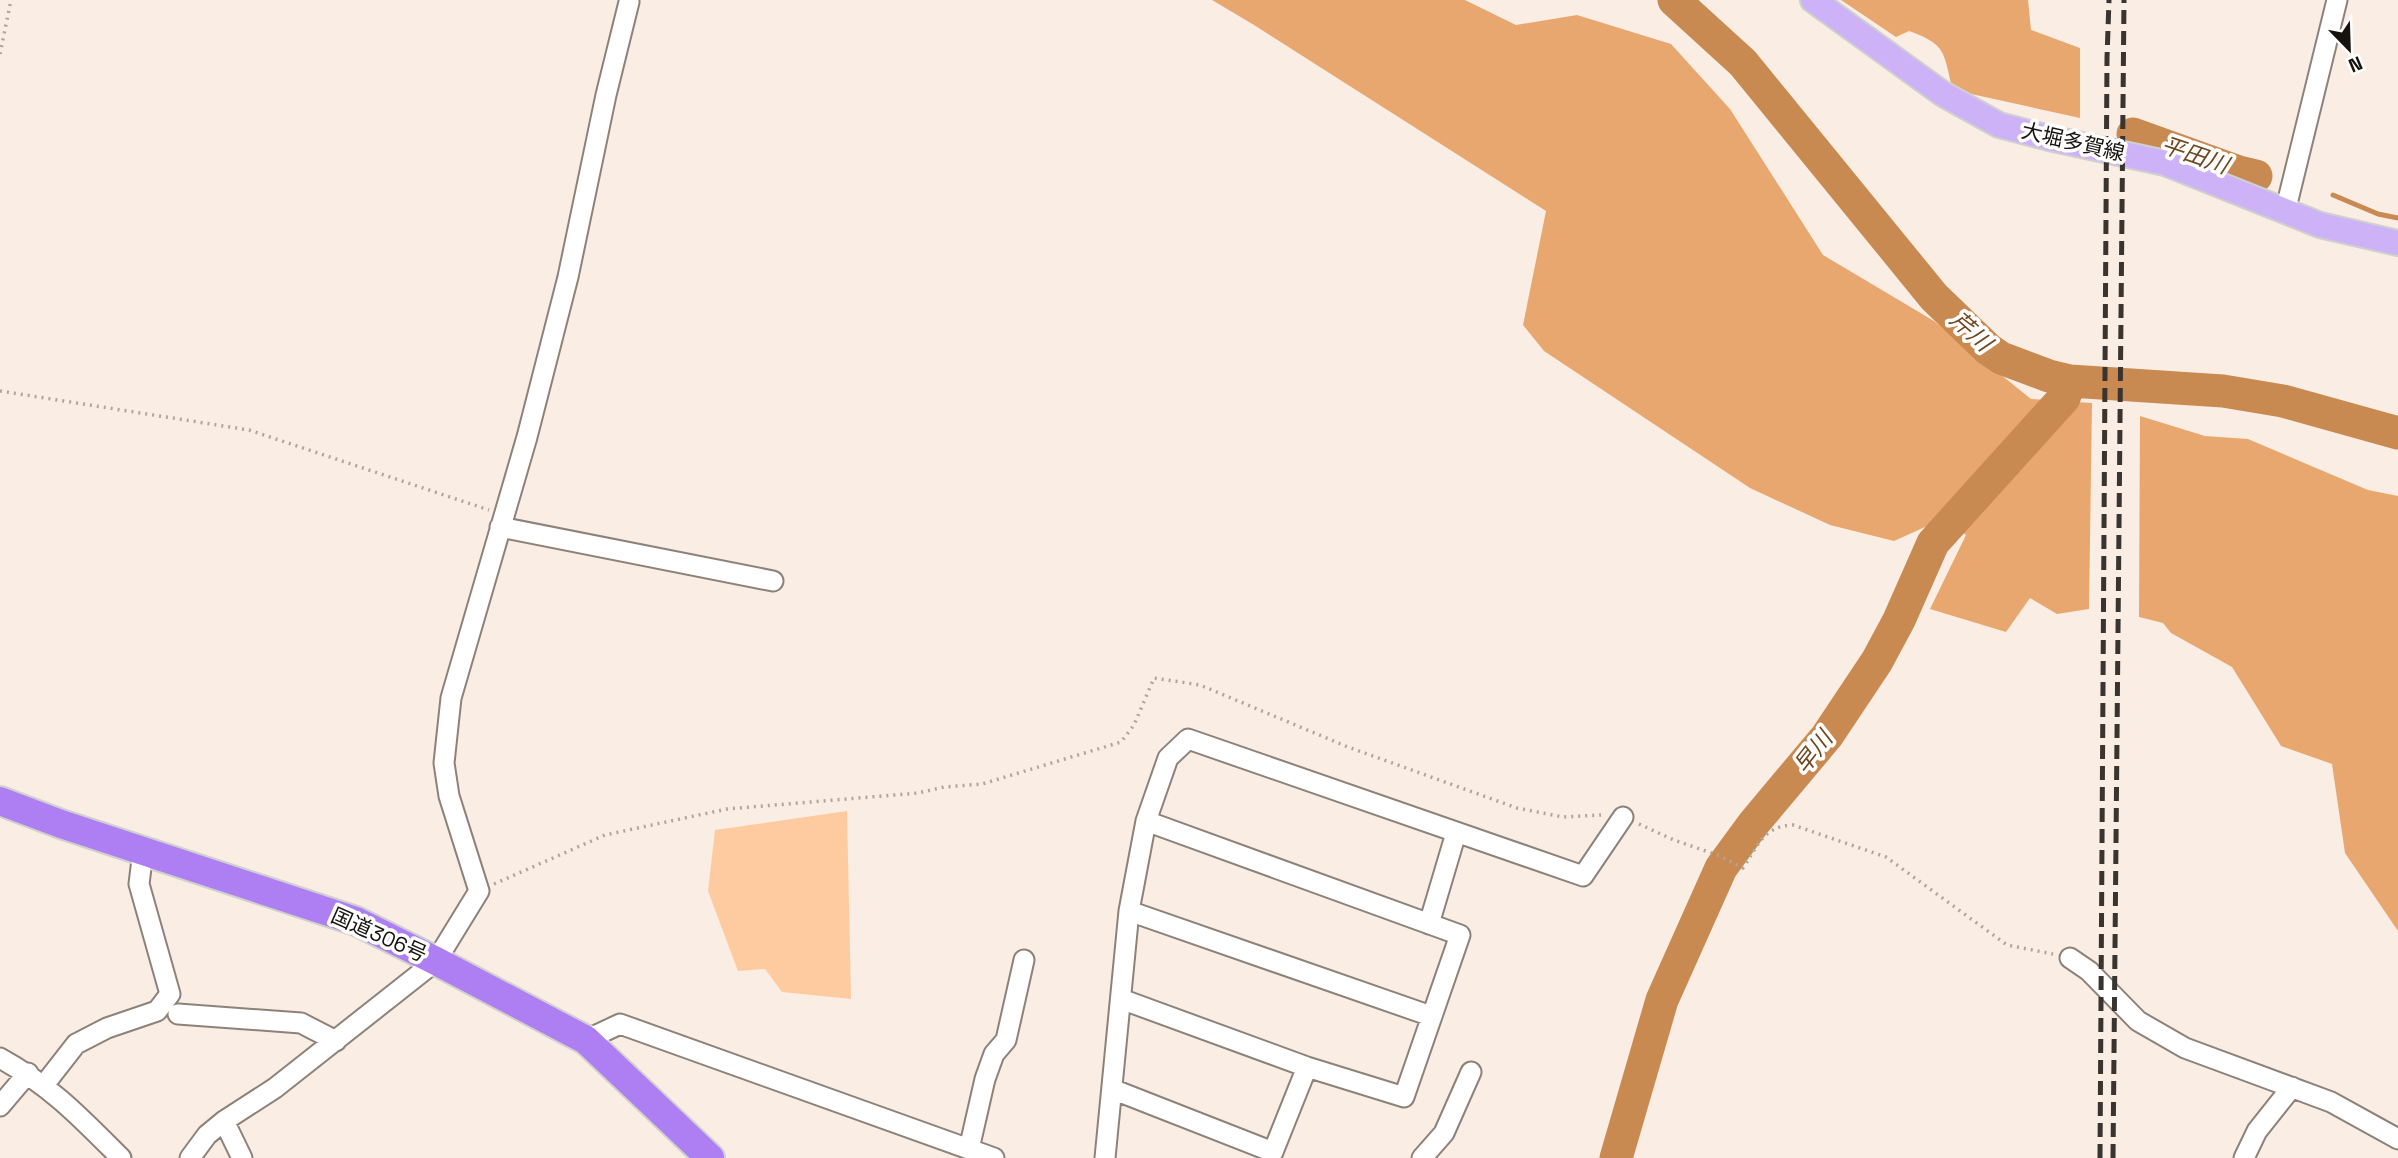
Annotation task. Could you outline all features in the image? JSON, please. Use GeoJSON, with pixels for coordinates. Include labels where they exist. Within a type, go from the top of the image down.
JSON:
{"type":"FeatureCollection","features":[{"type":"Feature","properties":{"kind":"highway","name":"国道306号"},"geometry":{"type":"LineString","coordinates":[[0,801],[61,824],[356,921],[436,961],[586,1040],[710,1158]]}},
{"type":"Feature","properties":{"kind":"main road","name":"大堀多賀線"},"geometry":{"type":"LineString","coordinates":[[1814,0],[1943,94],[1999,125],[2165,163],[2320,225],[2398,243]]}},
{"type":"Feature","properties":{"kind":"street"},"geometry":{"type":"LineString","coordinates":[[2285,212],[2337,0]]}},
{"type":"Feature","properties":{"kind":"street"},"geometry":{"type":"LineString","coordinates":[[190,1158],[207,1135],[224,1121],[275,1088],[436,961],[479,891],[449,796],[444,763],[451,698],[527,437],[568,277],[606,95],[629,2]]}},
{"type":"Feature","properties":{"kind":"street"},"geometry":{"type":"LineString","coordinates":[[502,521],[773,581]]}},
{"type":"Feature","properties":{"kind":"street"},"geometry":{"type":"LineString","coordinates":[[1105,1158],[1129,911],[1146,821],[1168,758],[1188,739],[1583,876],[1623,817]]}},
{"type":"Feature","properties":{"kind":"street"},"geometry":{"type":"LineString","coordinates":[[1121,999],[1307,1067],[1405,1097],[1460,935],[1146,821]]}},
{"type":"Feature","properties":{"kind":"street"},"geometry":{"type":"LineString","coordinates":[[1429,924],[1456,833]]}},
{"type":"Feature","properties":{"kind":"street"},"geometry":{"type":"LineString","coordinates":[[44,1086],[76,1044],[107,1028],[157,1011],[170,994],[139,884],[143,851]]}},
{"type":"Feature","properties":{"kind":"street"},"geometry":{"type":"LineString","coordinates":[[1129,911],[1431,1016]]}},
{"type":"Feature","properties":{"kind":"street"},"geometry":{"type":"LineString","coordinates":[[2070,958],[2089,971],[2138,1021],[2185,1048],[2331,1102],[2398,1139]]}},
{"type":"Feature","properties":{"kind":"street"},"geometry":{"type":"LineString","coordinates":[[968,1149],[985,1079],[994,1054],[1006,1040],[1024,960]]}},
{"type":"Feature","properties":{"kind":"street"},"geometry":{"type":"LineString","coordinates":[[178,1014],[301,1023],[335,1041]]}},
{"type":"Feature","properties":{"kind":"street"},"geometry":{"type":"LineString","coordinates":[[586,1040],[620,1024],[994,1158]]}},
{"type":"Feature","properties":{"kind":"street"},"geometry":{"type":"LineString","coordinates":[[0,1058],[28,1073],[63,1100],[121,1158]]}},
{"type":"Feature","properties":{"kind":"street"},"geometry":{"type":"LineString","coordinates":[[1112,1089],[1273,1152],[1307,1067]]}},
{"type":"Feature","properties":{"kind":"street"},"geometry":{"type":"LineString","coordinates":[[1422,1158],[1444,1133],[1471,1072]]}},
{"type":"Feature","properties":{"kind":"street"},"geometry":{"type":"LineString","coordinates":[[0,1106],[28,1073]]}},
{"type":"Feature","properties":{"kind":"street"},"geometry":{"type":"LineString","coordinates":[[2244,1158],[2257,1131],[2292,1087]]}},
{"type":"Feature","properties":{"kind":"street"},"geometry":{"type":"LineString","coordinates":[[224,1121],[242,1158]]}},
{"type":"Feature","properties":{"kind":"path"},"geometry":{"type":"LineString","coordinates":[[0,54],[11,0]]}},
{"type":"Feature","properties":{"kind":"path"},"geometry":{"type":"LineString","coordinates":[[0,391],[248,430],[502,521]]}},
{"type":"Feature","properties":{"kind":"path"},"geometry":{"type":"LineString","coordinates":[[479,891],[605,835],[727,809],[918,793],[944,787],[982,784],[1121,742],[1134,725],[1154,678],[1200,685],[1348,747],[1517,808],[1563,817],[1610,814],[1623,817],[1743,868],[1765,835],[1778,826],[1793,825],[1886,857],[2007,945],[2070,958]]}},
{"type":"Feature","properties":{"kind":"shaded area"},"geometry":{"type":"Polygon","coordinates":[[[1212,0],[1465,0],[1516,25],[1577,15],[1671,44],[1730,109],[1823,255],[1934,321],[2031,399],[2092,403],[2089,609],[2057,614],[2030,598],[2006,632],[1930,609],[1966,535],[1945,518],[1894,541],[1830,525],[1750,488],[1544,351],[1523,325],[1546,211],[1212,0]]]}},
{"type":"Feature","properties":{"kind":"shaded area"},"geometry":{"type":"Polygon","coordinates":[[[1841,0],[2028,0],[2031,30],[2080,48],[2080,118],[1953,90],[1942,52],[1931,41],[1909,31],[1896,37],[1841,0]]]}},
{"type":"Feature","properties":{"kind":"shaded area"},"geometry":{"type":"Polygon","coordinates":[[[2140,416],[2205,436],[2248,439],[2368,490],[2398,496],[2398,931],[2345,853],[2332,764],[2281,746],[2232,667],[2171,633],[2163,623],[2139,617],[2140,416]]]}},
{"type":"Feature","properties":{"kind":"shaded area"},"geometry":{"type":"Polygon","coordinates":[[[847,811],[851,999],[782,992],[765,969],[738,971],[708,891],[715,830],[847,811]]]}},
{"type":"Feature","properties":{"kind":"waterway","name":"芹川"},"geometry":{"type":"LineString","coordinates":[[1674,0],[1743,63],[1934,297],[2001,358],[2070,381],[2223,391],[2283,401],[2398,433]]}},
{"type":"Feature","properties":{"kind":"waterway","name":"平田川"},"geometry":{"type":"LineString","coordinates":[[2133,134],[2256,176]]}},
{"type":"Feature","properties":{"kind":"waterway","name":"平田川"},"geometry":{"type":"LineString","coordinates":[[2333,195],[2378,214],[2398,218]]}},
{"type":"Feature","properties":{"kind":"waterway","name":"早川"},"geometry":{"type":"LineString","coordinates":[[1616,1158],[1662,1000],[1721,868],[1754,823],[1827,736],[1877,661],[1899,620],[1933,543],[2064,398],[2070,381]]}},
{"type":"Feature","properties":{"kind":"railway"},"geometry":{"type":"LineString","coordinates":[[2100,1158],[2109,0]]}},
{"type":"Feature","properties":{"kind":"railway"},"geometry":{"type":"LineString","coordinates":[[2113,1158],[2124,0]]}}]}
